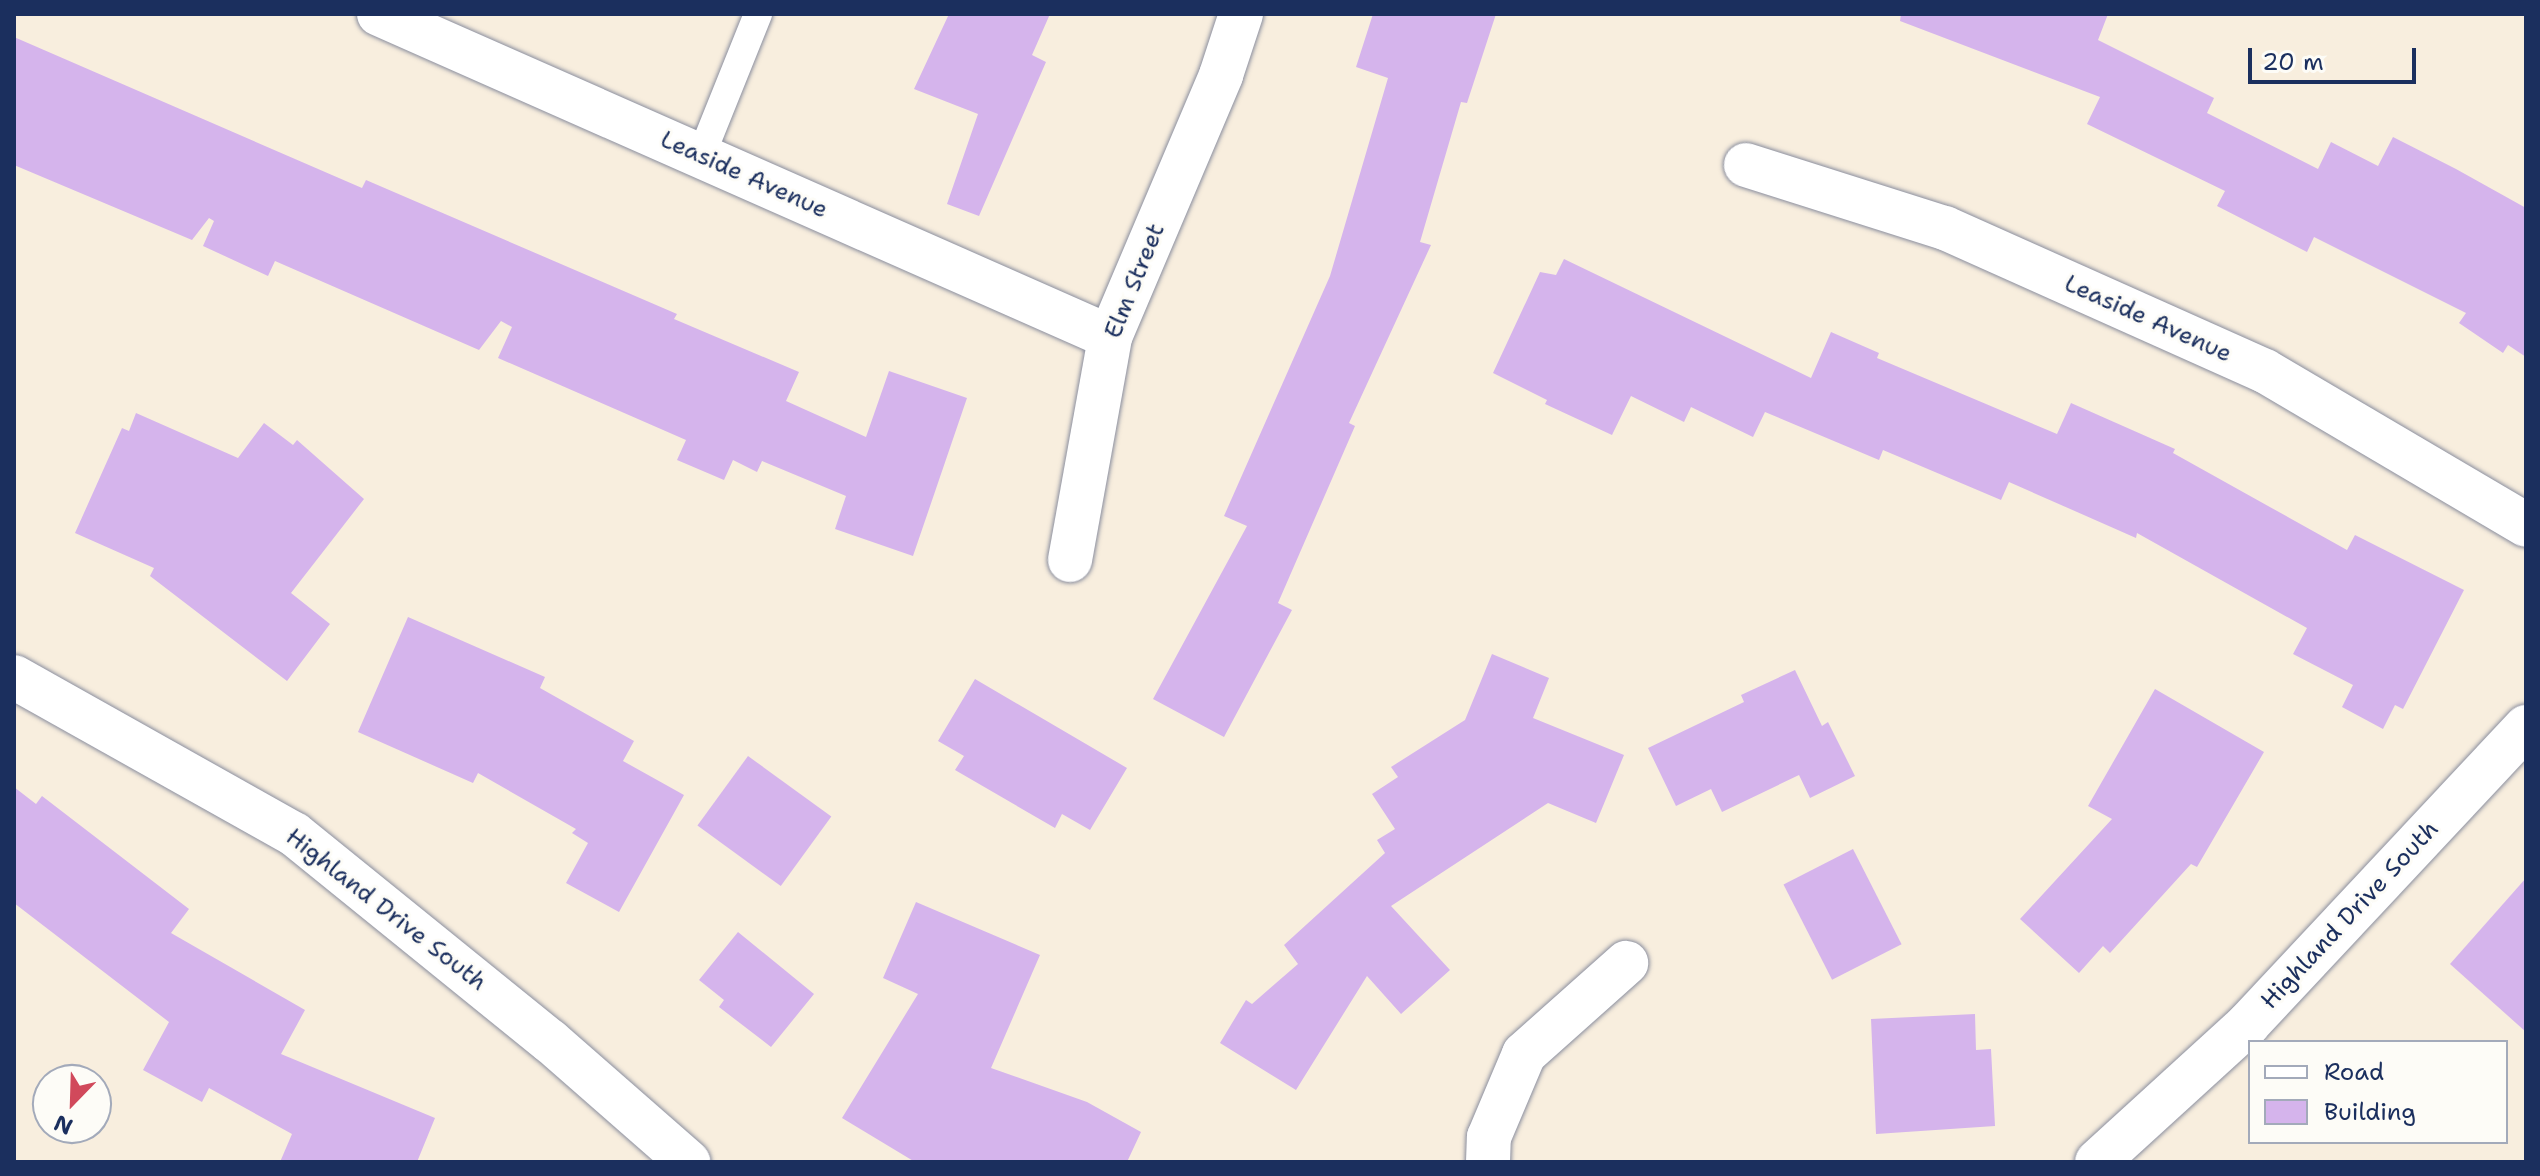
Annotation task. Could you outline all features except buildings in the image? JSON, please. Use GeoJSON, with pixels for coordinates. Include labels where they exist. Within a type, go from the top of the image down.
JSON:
{"type":"FeatureCollection","features":[{"type":"Feature","properties":{"kind":"street","name":"Leaside Avenue"},"geometry":{"type":"LineString","coordinates":[[379,14],[1110,337]]}},
{"type":"Feature","properties":{"kind":"street","name":"Elm Street"},"geometry":{"type":"LineString","coordinates":[[1070,560],[1110,337],[1221,75],[1241,14]]}},
{"type":"Feature","properties":{"kind":"street","name":"Leaside Avenue"},"geometry":{"type":"LineString","coordinates":[[1746,165],[1945,228],[2265,371],[2526,525]]}},
{"type":"Feature","properties":{"kind":"street","name":"Highland Drive South"},"geometry":{"type":"LineString","coordinates":[[14,677],[294,834],[550,1041],[688,1162]]}},
{"type":"Feature","properties":{"kind":"street","name":"Highland Drive South"},"geometry":{"type":"LineString","coordinates":[[2097,1162],[2248,1024],[2526,727]]}},
{"type":"Feature","properties":{"kind":"street"},"geometry":{"type":"LineString","coordinates":[[1488,1162],[1489,1137],[1524,1054],[1626,963]]}},
{"type":"Feature","properties":{"kind":"lane"},"geometry":{"type":"LineString","coordinates":[[701,156],[758,14]]}}]}
